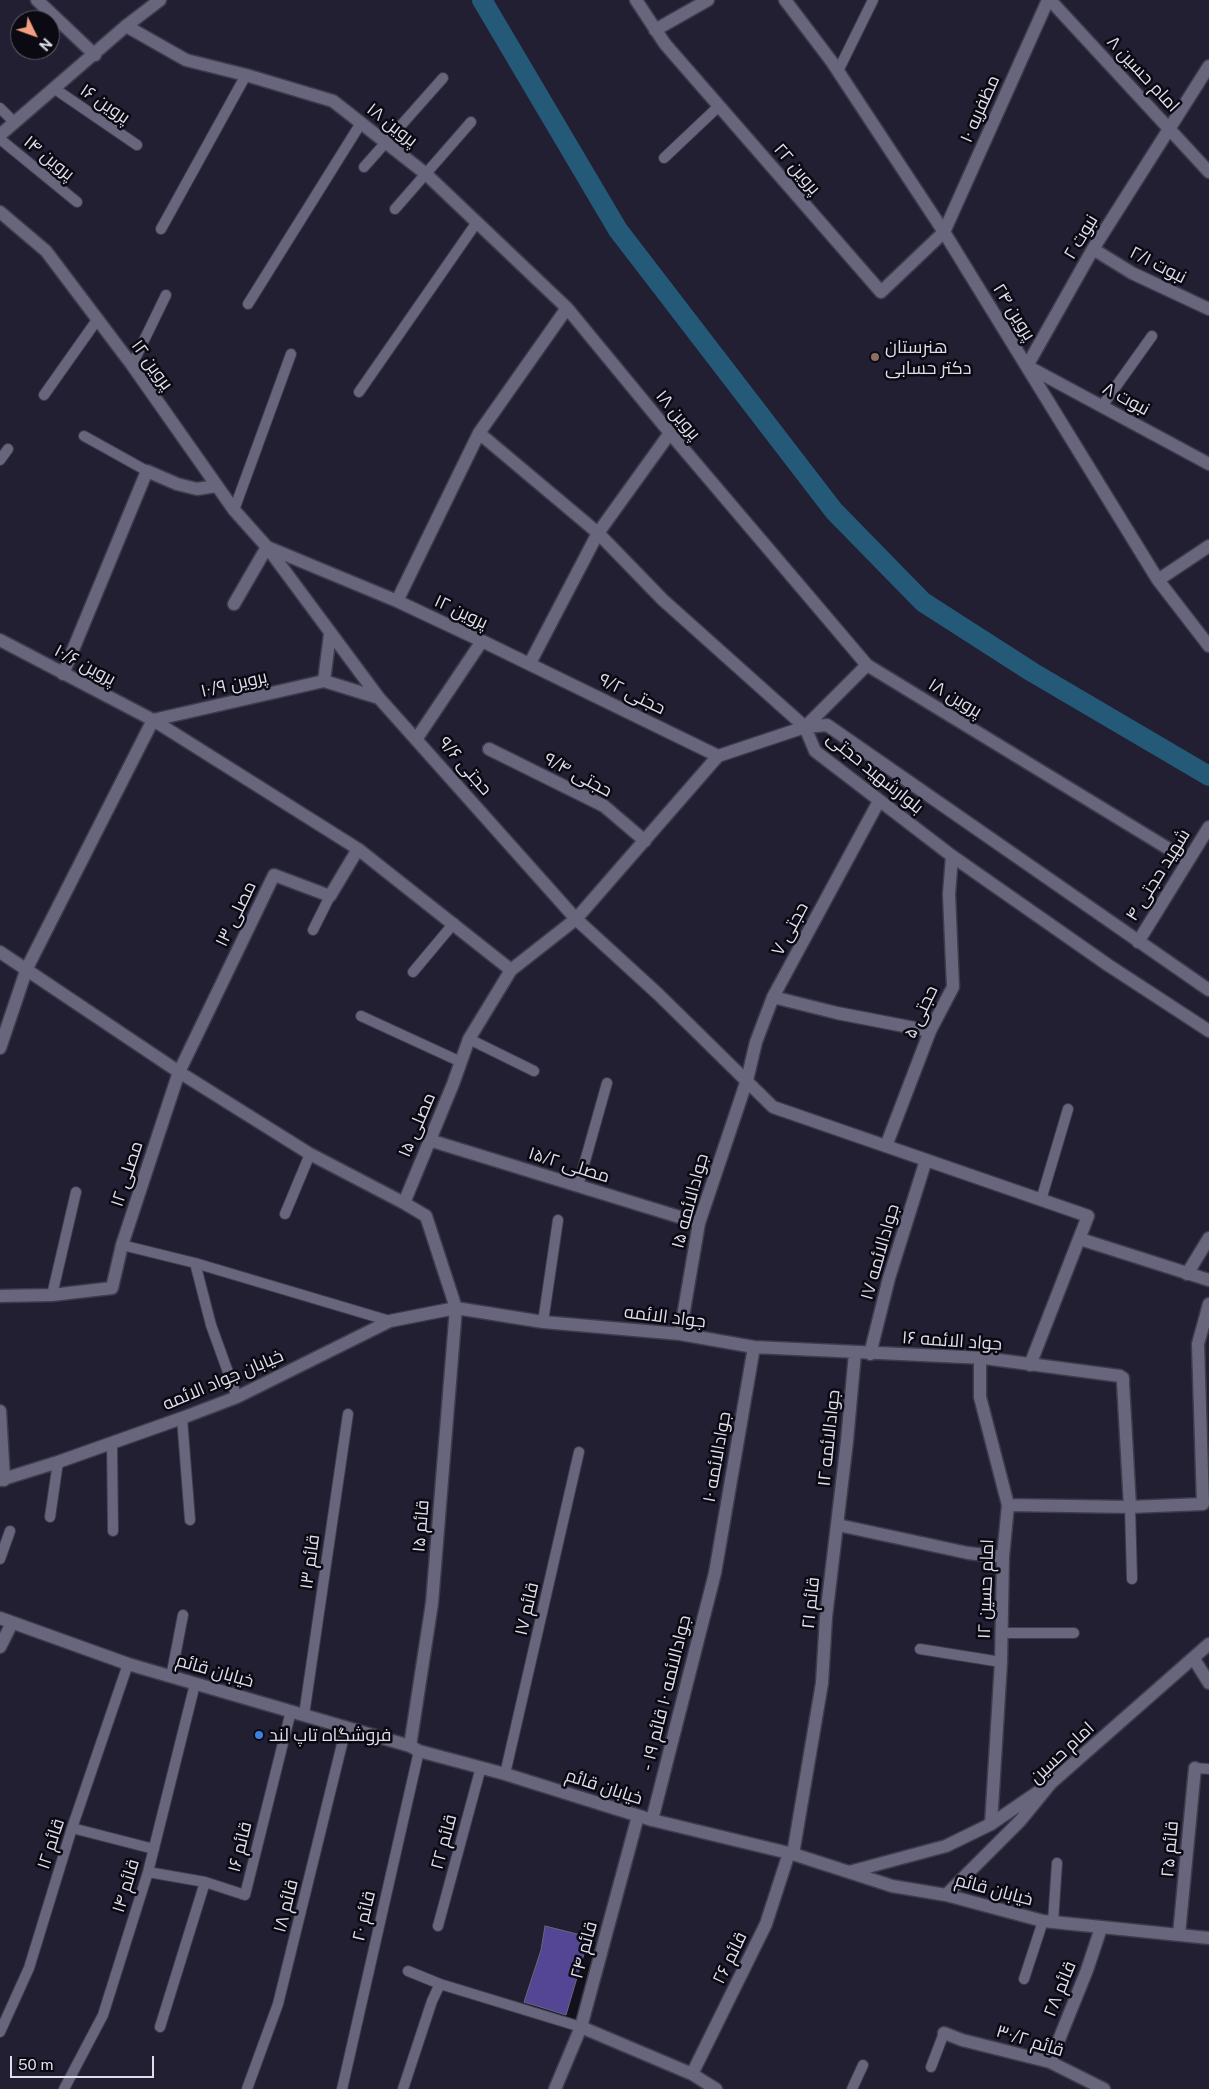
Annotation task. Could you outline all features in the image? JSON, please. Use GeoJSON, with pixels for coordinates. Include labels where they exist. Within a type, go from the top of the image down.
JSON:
{"type":"FeatureCollection","features":[{"type":"Feature","properties":{"kind":"street"},"geometry":{"type":"LineString","coordinates":[[36,0],[95,55]]}},
{"type":"Feature","properties":{"kind":"street"},"geometry":{"type":"LineString","coordinates":[[0,135],[95,55],[126,26],[160,0]]}},
{"type":"Feature","properties":{"kind":"street","name":"پروین ۲۲"},"geometry":{"type":"LineString","coordinates":[[636,0],[665,44],[881,292],[944,232]]}},
{"type":"Feature","properties":{"kind":"street"},"geometry":{"type":"LineString","coordinates":[[655,30],[708,0]]}},
{"type":"Feature","properties":{"kind":"street","name":"پروین ۲۴"},"geometry":{"type":"LineString","coordinates":[[785,0],[838,71],[944,232],[1158,580],[1209,646]]}},
{"type":"Feature","properties":{"kind":"street","name":"امام حسین ۸"},"geometry":{"type":"LineString","coordinates":[[1049,0],[1209,172]]}},
{"type":"Feature","properties":{"kind":"street","name":"مظفریه ۱۰"},"geometry":{"type":"LineString","coordinates":[[944,232],[1049,0]]}},
{"type":"Feature","properties":{"kind":"street","name":"پروین ۱۸"},"geometry":{"type":"LineString","coordinates":[[126,26],[186,60],[246,75],[333,102],[386,142],[426,174],[567,308],[670,433],[867,665],[1187,860]]}},
{"type":"Feature","properties":{"kind":"street","name":"نبوت ۲"},"geometry":{"type":"LineString","coordinates":[[1027,366],[1093,249],[1209,66]]}},
{"type":"Feature","properties":{"kind":"street","name":"پروین ۱۲"},"geometry":{"type":"LineString","coordinates":[[0,212],[46,251],[132,365],[216,486],[234,510],[267,547],[330,634]]}},
{"type":"Feature","properties":{"kind":"street","name":"نبوت ۲/۱"},"geometry":{"type":"LineString","coordinates":[[1093,249],[1132,273],[1209,309]]}},
{"type":"Feature","properties":{"kind":"street"},"geometry":{"type":"LineString","coordinates":[[397,601],[479,433],[567,308]]}},
{"type":"Feature","properties":{"kind":"street","name":"نبوت ۸"},"geometry":{"type":"LineString","coordinates":[[1027,366],[1209,464]]}},
{"type":"Feature","properties":{"kind":"street"},"geometry":{"type":"LineString","coordinates":[[479,433],[598,533],[663,600],[805,727]]}},
{"type":"Feature","properties":{"kind":"street"},"geometry":{"type":"LineString","coordinates":[[530,663],[598,533],[670,433]]}},
{"type":"Feature","properties":{"kind":"street"},"geometry":{"type":"LineString","coordinates":[[63,674],[147,472],[177,484],[197,489],[216,486]]}},
{"type":"Feature","properties":{"kind":"street"},"geometry":{"type":"LineString","coordinates":[[1158,580],[1209,546]]}},
{"type":"Feature","properties":{"kind":"street"},"geometry":{"type":"LineString","coordinates":[[234,604],[267,547]]}},
{"type":"Feature","properties":{"kind":"street","name":"پروین ۱۲"},"geometry":{"type":"LineString","coordinates":[[267,547],[397,601],[530,663]]}},
{"type":"Feature","properties":{"kind":"street"},"geometry":{"type":"LineString","coordinates":[[330,634],[324,681],[379,698]]}},
{"type":"Feature","properties":{"kind":"street","name":"حجتی ۹/۶"},"geometry":{"type":"LineString","coordinates":[[330,634],[379,698],[417,738],[576,919],[658,994],[773,1107],[1088,1216],[1080,1239]]}},
{"type":"Feature","properties":{"kind":"street","name":"پروین ۱۰/۶"},"geometry":{"type":"LineString","coordinates":[[0,640],[153,720],[358,849],[454,923],[511,970]]}},
{"type":"Feature","properties":{"kind":"street"},"geometry":{"type":"LineString","coordinates":[[417,738],[482,641]]}},
{"type":"Feature","properties":{"kind":"street","name":"حجتی ۹/۲"},"geometry":{"type":"LineString","coordinates":[[530,663],[718,756]]}},
{"type":"Feature","properties":{"kind":"street"},"geometry":{"type":"LineString","coordinates":[[511,970],[576,919],[718,756],[805,727],[867,665]]}},
{"type":"Feature","properties":{"kind":"street","name":"پروین ۱۰/۹"},"geometry":{"type":"LineString","coordinates":[[153,720],[324,681]]}},
{"type":"Feature","properties":{"kind":"street"},"geometry":{"type":"LineString","coordinates":[[0,1048],[27,968],[153,720]]}},
{"type":"Feature","properties":{"kind":"street","name":"بلوارشهید حجتی"},"geometry":{"type":"LineString","coordinates":[[1209,990],[827,725],[805,727],[816,751],[952,856],[1209,1031]]}},
{"type":"Feature","properties":{"kind":"street","name":"حجتی ۹/۴"},"geometry":{"type":"LineString","coordinates":[[489,749],[604,806],[645,841]]}},
{"type":"Feature","properties":{"kind":"street","name":"حجتی ۷"},"geometry":{"type":"LineString","coordinates":[[746,1080],[756,1042],[773,997],[879,801]]}},
{"type":"Feature","properties":{"kind":"street","name":"شهید حجتی ۴"},"geometry":{"type":"LineString","coordinates":[[1138,942],[1209,827]]}},
{"type":"Feature","properties":{"kind":"street"},"geometry":{"type":"LineString","coordinates":[[330,896],[358,849]]}},
{"type":"Feature","properties":{"kind":"street","name":"حجتی ۵"},"geometry":{"type":"LineString","coordinates":[[886,1146],[930,1031],[953,987],[949,894],[952,856]]}},
{"type":"Feature","properties":{"kind":"street","name":"مصلی ۱۳"},"geometry":{"type":"LineString","coordinates":[[179,1072],[274,876],[330,896]]}},
{"type":"Feature","properties":{"kind":"street"},"geometry":{"type":"LineString","coordinates":[[0,952],[27,968],[179,1072],[310,1154],[404,1202],[426,1216],[456,1308]]}},
{"type":"Feature","properties":{"kind":"street","name":"مصلی ۱۵"},"geometry":{"type":"LineString","coordinates":[[404,1202],[469,1039],[511,970]]}},
{"type":"Feature","properties":{"kind":"street"},"geometry":{"type":"LineString","coordinates":[[773,997],[837,1013],[930,1031]]}},
{"type":"Feature","properties":{"kind":"street","name":"مصلی ۱۲"},"geometry":{"type":"LineString","coordinates":[[52,1296],[112,1288],[122,1245],[179,1072]]}},
{"type":"Feature","properties":{"kind":"street","name":"جوادالائمه ۱۵"},"geometry":{"type":"LineString","coordinates":[[680,1334],[699,1223],[746,1080]]}},
{"type":"Feature","properties":{"kind":"street","name":"مصلی ۱۵/۲"},"geometry":{"type":"LineString","coordinates":[[429,1140],[699,1223]]}},
{"type":"Feature","properties":{"kind":"street","name":"جوادالائمه ۱۷"},"geometry":{"type":"LineString","coordinates":[[870,1354],[889,1278],[926,1160]]}},
{"type":"Feature","properties":{"kind":"street"},"geometry":{"type":"LineString","coordinates":[[1187,1274],[1209,1238]]}},
{"type":"Feature","properties":{"kind":"street"},"geometry":{"type":"LineString","coordinates":[[1030,1365],[1080,1239],[1209,1280]]}},
{"type":"Feature","properties":{"kind":"street"},"geometry":{"type":"LineString","coordinates":[[0,1296],[52,1296]]}},
{"type":"Feature","properties":{"kind":"street"},"geometry":{"type":"LineString","coordinates":[[1008,1505],[1130,1507],[1203,1504],[1198,1344],[1209,1304]]}},
{"type":"Feature","properties":{"kind":"street","name":"جواد الائمه"},"geometry":{"type":"LineString","coordinates":[[456,1308],[543,1322],[680,1334],[754,1347],[870,1354]]}},
{"type":"Feature","properties":{"kind":"street","name":"خیابان جواد الائمه"},"geometry":{"type":"LineString","coordinates":[[2,1480],[112,1443],[237,1397],[390,1321],[456,1308]]}},
{"type":"Feature","properties":{"kind":"street","name":"قائم ۱۵"},"geometry":{"type":"LineString","coordinates":[[414,1749],[432,1603],[456,1308]]}},
{"type":"Feature","properties":{"kind":"street","name":"جوادالائمه ۱۰"},"geometry":{"type":"LineString","coordinates":[[715,1573],[754,1347]]}},
{"type":"Feature","properties":{"kind":"street","name":"قائم ۲۱"},"geometry":{"type":"LineString","coordinates":[[791,1854],[822,1683],[826,1617],[838,1525],[855,1353]]}},
{"type":"Feature","properties":{"kind":"street","name":"جواد الائمه ۱۶"},"geometry":{"type":"LineString","coordinates":[[870,1354],[980,1358],[1123,1378],[1130,1507]]}},
{"type":"Feature","properties":{"kind":"street","name":"امام حسین ۱۲"},"geometry":{"type":"LineString","coordinates":[[980,1358],[980,1397],[1008,1505],[1003,1557],[1001,1662],[991,1824]]}},
{"type":"Feature","properties":{"kind":"street"},"geometry":{"type":"LineString","coordinates":[[0,1411],[2,1480]]}},
{"type":"Feature","properties":{"kind":"street"},"geometry":{"type":"LineString","coordinates":[[838,1525],[968,1553],[1003,1557]]}},
{"type":"Feature","properties":{"kind":"street","name":"- جوادالائمه ۱۰ قائم ۱۹"},"geometry":{"type":"LineString","coordinates":[[652,1820],[715,1573]]}},
{"type":"Feature","properties":{"kind":"street"},"geometry":{"type":"LineString","coordinates":[[0,1647],[6,1620]]}},
{"type":"Feature","properties":{"kind":"street","name":"خیابان قائم"},"geometry":{"type":"LineString","coordinates":[[6,1620],[128,1664],[171,1677],[414,1749],[506,1774],[638,1816],[791,1854],[892,1886],[946,1896],[1048,1922],[1209,1938]]}},
{"type":"Feature","properties":{"kind":"street","name":"امام حسین"},"geometry":{"type":"LineString","coordinates":[[946,1896],[1020,1821],[1051,1783],[1209,1645]]}},
{"type":"Feature","properties":{"kind":"street"},"geometry":{"type":"LineString","coordinates":[[1194,1659],[1209,1683]]}},
{"type":"Feature","properties":{"kind":"street","name":"قائم ۲۵"},"geometry":{"type":"LineString","coordinates":[[1179,1934],[1195,1768]]}},
{"type":"Feature","properties":{"kind":"street"},"geometry":{"type":"LineString","coordinates":[[848,1872],[946,1846],[991,1824],[1051,1783]]}},
{"type":"Feature","properties":{"kind":"street","name":"قائم ۲۴"},"geometry":{"type":"LineString","coordinates":[[555,2089],[581,2027],[638,1816]]}},
{"type":"Feature","properties":{"kind":"street","name":"قائم ۲۶"},"geometry":{"type":"LineString","coordinates":[[692,2074],[766,1924],[791,1854]]}},
{"type":"Feature","properties":{"kind":"street","name":"قائم ۲۸"},"geometry":{"type":"LineString","coordinates":[[1050,2062],[1087,1970],[1101,1928]]}},
{"type":"Feature","properties":{"kind":"street"},"geometry":{"type":"LineString","coordinates":[[581,2027],[692,2074],[716,2089]]}},
{"type":"Feature","properties":{"kind":"street","name":"قاِئم ۳۰/۲"},"geometry":{"type":"LineString","coordinates":[[944,2033],[962,2040],[1050,2062],[1104,2089]]}},
{"type":"Feature","properties":{"kind":"lane"},"geometry":{"type":"LineString","coordinates":[[838,71],[873,0]]}},
{"type":"Feature","properties":{"kind":"lane"},"geometry":{"type":"LineString","coordinates":[[161,229],[246,75]]}},
{"type":"Feature","properties":{"kind":"lane"},"geometry":{"type":"LineString","coordinates":[[364,167],[443,78]]}},
{"type":"Feature","properties":{"kind":"lane","name":"پروین ۱۶"},"geometry":{"type":"LineString","coordinates":[[55,89],[137,145]]}},
{"type":"Feature","properties":{"kind":"lane"},"geometry":{"type":"LineString","coordinates":[[664,158],[719,106]]}},
{"type":"Feature","properties":{"kind":"lane"},"geometry":{"type":"LineString","coordinates":[[0,108],[14,122]]}},
{"type":"Feature","properties":{"kind":"lane"},"geometry":{"type":"LineString","coordinates":[[395,209],[470,122]]}},
{"type":"Feature","properties":{"kind":"lane"},"geometry":{"type":"LineString","coordinates":[[248,304],[361,123]]}},
{"type":"Feature","properties":{"kind":"lane","name":"پروین ۱۴"},"geometry":{"type":"LineString","coordinates":[[0,139],[77,202]]}},
{"type":"Feature","properties":{"kind":"lane"},"geometry":{"type":"LineString","coordinates":[[359,392],[477,222]]}},
{"type":"Feature","properties":{"kind":"lane"},"geometry":{"type":"LineString","coordinates":[[132,365],[166,296]]}},
{"type":"Feature","properties":{"kind":"lane"},"geometry":{"type":"LineString","coordinates":[[44,395],[97,320]]}},
{"type":"Feature","properties":{"kind":"lane"},"geometry":{"type":"LineString","coordinates":[[1102,406],[1152,336]]}},
{"type":"Feature","properties":{"kind":"lane"},"geometry":{"type":"LineString","coordinates":[[234,510],[290,354]]}},
{"type":"Feature","properties":{"kind":"lane"},"geometry":{"type":"LineString","coordinates":[[84,436],[147,472]]}},
{"type":"Feature","properties":{"kind":"lane"},"geometry":{"type":"LineString","coordinates":[[0,460],[8,449]]}},
{"type":"Feature","properties":{"kind":"lane"},"geometry":{"type":"LineString","coordinates":[[313,930],[330,896]]}},
{"type":"Feature","properties":{"kind":"lane"},"geometry":{"type":"LineString","coordinates":[[413,972],[454,923]]}},
{"type":"Feature","properties":{"kind":"lane"},"geometry":{"type":"LineString","coordinates":[[361,1016],[461,1062]]}},
{"type":"Feature","properties":{"kind":"lane"},"geometry":{"type":"LineString","coordinates":[[469,1039],[534,1071]]}},
{"type":"Feature","properties":{"kind":"lane"},"geometry":{"type":"LineString","coordinates":[[578,1186],[607,1083]]}},
{"type":"Feature","properties":{"kind":"lane"},"geometry":{"type":"LineString","coordinates":[[1041,1200],[1068,1110]]}},
{"type":"Feature","properties":{"kind":"lane"},"geometry":{"type":"LineString","coordinates":[[285,1214],[310,1154]]}},
{"type":"Feature","properties":{"kind":"lane"},"geometry":{"type":"LineString","coordinates":[[52,1296],[76,1192]]}},
{"type":"Feature","properties":{"kind":"lane"},"geometry":{"type":"LineString","coordinates":[[543,1322],[558,1220]]}},
{"type":"Feature","properties":{"kind":"lane"},"geometry":{"type":"LineString","coordinates":[[122,1245],[195,1263],[390,1321]]}},
{"type":"Feature","properties":{"kind":"lane"},"geometry":{"type":"LineString","coordinates":[[195,1263],[212,1325],[237,1397]]}},
{"type":"Feature","properties":{"kind":"lane","name":"قائم ۱۳"},"geometry":{"type":"LineString","coordinates":[[304,1715],[348,1414]]}},
{"type":"Feature","properties":{"kind":"lane"},"geometry":{"type":"LineString","coordinates":[[182,1418],[190,1520]]}},
{"type":"Feature","properties":{"kind":"lane"},"geometry":{"type":"LineString","coordinates":[[112,1443],[113,1532]]}},
{"type":"Feature","properties":{"kind":"lane","name":"قائم ۱۷"},"geometry":{"type":"LineString","coordinates":[[506,1774],[580,1452]]}},
{"type":"Feature","properties":{"kind":"lane"},"geometry":{"type":"LineString","coordinates":[[50,1517],[58,1462]]}},
{"type":"Feature","properties":{"kind":"lane"},"geometry":{"type":"LineString","coordinates":[[1130,1507],[1132,1579]]}},
{"type":"Feature","properties":{"kind":"lane"},"geometry":{"type":"LineString","coordinates":[[0,1560],[10,1531]]}},
{"type":"Feature","properties":{"kind":"lane"},"geometry":{"type":"LineString","coordinates":[[171,1677],[183,1615]]}},
{"type":"Feature","properties":{"kind":"lane"},"geometry":{"type":"LineString","coordinates":[[1002,1633],[1074,1634]]}},
{"type":"Feature","properties":{"kind":"lane"},"geometry":{"type":"LineString","coordinates":[[920,1649],[1001,1662]]}},
{"type":"Feature","properties":{"kind":"lane","name":"قائم ۱۲"},"geometry":{"type":"LineString","coordinates":[[0,2032],[29,1968],[72,1828],[128,1664]]}},
{"type":"Feature","properties":{"kind":"lane","name":"قائم ۱۴"},"geometry":{"type":"LineString","coordinates":[[64,2089],[103,2015],[148,1872],[195,1684]]}},
{"type":"Feature","properties":{"kind":"lane","name":"قائم ۱۶"},"geometry":{"type":"LineString","coordinates":[[148,1872],[205,1882],[245,1895],[290,1711]]}},
{"type":"Feature","properties":{"kind":"lane","name":"قائم ۱۸"},"geometry":{"type":"LineString","coordinates":[[247,2089],[278,2004],[346,1728]]}},
{"type":"Feature","properties":{"kind":"lane","name":"قائم ۲۰"},"geometry":{"type":"LineString","coordinates":[[342,2089],[414,1749]]}},
{"type":"Feature","properties":{"kind":"lane","name":"قائم ۲۲"},"geometry":{"type":"LineString","coordinates":[[438,1926],[481,1767]]}},
{"type":"Feature","properties":{"kind":"lane"},"geometry":{"type":"LineString","coordinates":[[1195,1768],[1209,1769]]}},
{"type":"Feature","properties":{"kind":"lane"},"geometry":{"type":"LineString","coordinates":[[72,1828],[154,1848]]}},
{"type":"Feature","properties":{"kind":"lane"},"geometry":{"type":"LineString","coordinates":[[1024,1979],[1048,1922],[1057,1863]]}},
{"type":"Feature","properties":{"kind":"lane"},"geometry":{"type":"LineString","coordinates":[[160,2027],[205,1882]]}},
{"type":"Feature","properties":{"kind":"lane"},"geometry":{"type":"LineString","coordinates":[[408,1971],[440,1984],[581,2027]]}},
{"type":"Feature","properties":{"kind":"lane"},"geometry":{"type":"LineString","coordinates":[[404,2089],[432,2001],[440,1984]]}},
{"type":"Feature","properties":{"kind":"lane"},"geometry":{"type":"LineString","coordinates":[[932,2067],[944,2033]]}},
{"type":"Feature","properties":{"kind":"lane"},"geometry":{"type":"LineString","coordinates":[[852,2089],[864,2065]]}},
{"type":"Feature","properties":{"kind":"building"},"geometry":{"type":"Polygon","coordinates":[[[545,1926],[589,1937],[566,2015],[524,2002],[541,1950],[545,1926]]]}},
{"type":"Feature","properties":{"kind":"waterway"},"geometry":{"type":"LineString","coordinates":[[482,0],[618,230],[834,511],[923,602],[1032,672],[1209,776]]}},
{"type":"Feature","properties":{"kind":"place","name":"هنرستان دکتر حسابی"},"geometry":{"type":"Point","coordinates":[875,357]}},
{"type":"Feature","properties":{"kind":"place","name":"فروشگاه تاپ لند"},"geometry":{"type":"Point","coordinates":[259,1735]}}]}
